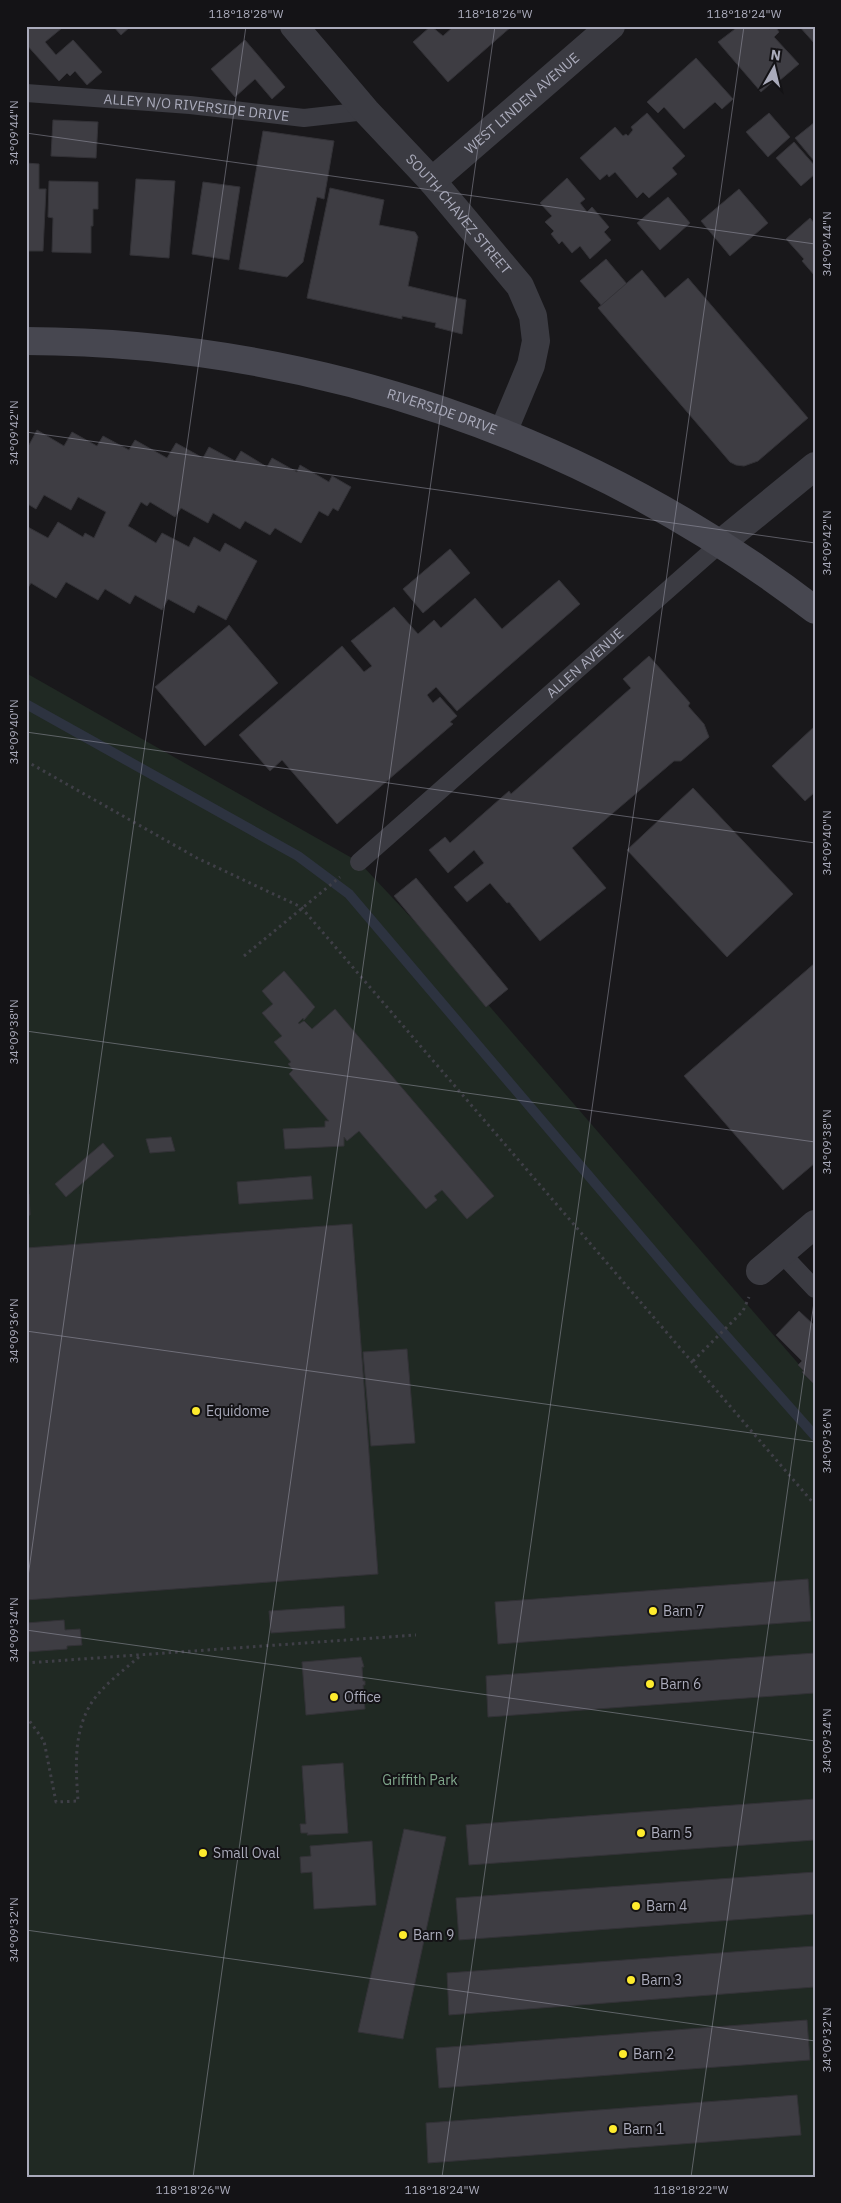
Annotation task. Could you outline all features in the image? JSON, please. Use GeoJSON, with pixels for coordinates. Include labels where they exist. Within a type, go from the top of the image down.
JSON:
{"type":"FeatureCollection","features":[{"type":"Feature","properties":{"kind":"main road","name":"RIVERSIDE DRIVE"},"geometry":{"type":"LineString","coordinates":[[26,341],[65,341],[226,357],[290,369],[408,398],[503,432],[631,492],[721,543],[815,610]]}},
{"type":"Feature","properties":{"kind":"street","name":"SOUTH CHAVEZ STREET"},"geometry":{"type":"LineString","coordinates":[[294,26],[366,111],[432,182],[520,286],[533,316],[536,341],[531,365],[503,432]]}},
{"type":"Feature","properties":{"kind":"street","name":"WEST LINDEN AVENUE"},"geometry":{"type":"LineString","coordinates":[[432,182],[611,26]]}},
{"type":"Feature","properties":{"kind":"street","name":"ALLEN AVENUE"},"geometry":{"type":"LineString","coordinates":[[721,543],[815,466]]}},
{"type":"Feature","properties":{"kind":"street"},"geometry":{"type":"LineString","coordinates":[[760,1271],[815,1224]]}},
{"type":"Feature","properties":{"kind":"lane","name":"ALLEY N/O RIVERSIDE DRIVE"},"geometry":{"type":"LineString","coordinates":[[26,93],[190,105],[304,118],[366,111]]}},
{"type":"Feature","properties":{"kind":"lane","name":"ALLEN AVENUE"},"geometry":{"type":"LineString","coordinates":[[352,867],[721,543]]}},
{"type":"Feature","properties":{"kind":"lane"},"geometry":{"type":"LineString","coordinates":[[781,1253],[815,1288]]}},
{"type":"Feature","properties":{"kind":"path"},"geometry":{"type":"LineString","coordinates":[[26,761],[197,858],[301,908],[815,1505]]}},
{"type":"Feature","properties":{"kind":"path"},"geometry":{"type":"LineString","coordinates":[[244,956],[352,867]]}},
{"type":"Feature","properties":{"kind":"path"},"geometry":{"type":"LineString","coordinates":[[693,1362],[743,1311]]}},
{"type":"Feature","properties":{"kind":"path"},"geometry":{"type":"LineString","coordinates":[[26,1664],[416,1635]]}},
{"type":"Feature","properties":{"kind":"path"},"geometry":{"type":"LineString","coordinates":[[26,1716],[44,1741],[56,1802],[78,1801],[76,1767],[78,1734],[89,1707],[110,1682],[140,1656]]}},
{"type":"Feature","properties":{"kind":"green space","name":"Griffith Park"},"geometry":{"type":"Polygon","coordinates":[[[26,673],[359,862],[434,942],[815,1383],[815,2177],[26,2177],[26,673]]]}},
{"type":"Feature","properties":{"kind":"building"},"geometry":{"type":"Polygon","coordinates":[[[30,26],[60,26],[62,28],[45,42],[56,55],[73,40],[102,72],[87,85],[75,71],[70,76],[67,73],[59,81],[26,44],[26,29],[30,26]]]}},
{"type":"Feature","properties":{"kind":"building"},"geometry":{"type":"Polygon","coordinates":[[[113,26],[131,26],[121,35],[113,26]]]}},
{"type":"Feature","properties":{"kind":"building"},"geometry":{"type":"Polygon","coordinates":[[[431,26],[443,36],[454,26],[512,26],[448,82],[413,42],[431,26]]]}},
{"type":"Feature","properties":{"kind":"building"},"geometry":{"type":"Polygon","coordinates":[[[739,26],[766,26],[769,29],[775,26],[779,32],[774,37],[799,64],[779,81],[777,78],[761,92],[718,42],[739,26]]]}},
{"type":"Feature","properties":{"kind":"building"},"geometry":{"type":"Polygon","coordinates":[[[799,26],[815,26],[815,44],[799,26]]]}},
{"type":"Feature","properties":{"kind":"building"},"geometry":{"type":"Polygon","coordinates":[[[245,40],[285,87],[272,99],[255,79],[235,97],[211,69],[245,40]]]}},
{"type":"Feature","properties":{"kind":"building"},"geometry":{"type":"Polygon","coordinates":[[[696,58],[733,99],[722,109],[715,102],[684,129],[664,107],[658,113],[647,102],[696,58]]]}},
{"type":"Feature","properties":{"kind":"building"},"geometry":{"type":"Polygon","coordinates":[[[647,113],[685,156],[672,168],[677,174],[649,198],[643,192],[637,198],[615,172],[609,177],[607,174],[600,180],[580,158],[615,127],[623,136],[626,134],[628,136],[633,130],[631,127],[647,113]]]}},
{"type":"Feature","properties":{"kind":"building"},"geometry":{"type":"Polygon","coordinates":[[[769,113],[790,137],[768,157],[746,132],[769,113]]]}},
{"type":"Feature","properties":{"kind":"building"},"geometry":{"type":"Polygon","coordinates":[[[53,120],[98,122],[96,158],[51,156],[53,120]]]}},
{"type":"Feature","properties":{"kind":"building"},"geometry":{"type":"Polygon","coordinates":[[[815,122],[815,162],[795,138],[815,122]]]}},
{"type":"Feature","properties":{"kind":"building"},"geometry":{"type":"Polygon","coordinates":[[[263,131],[334,141],[324,199],[317,197],[303,262],[287,277],[239,269],[263,131]]]}},
{"type":"Feature","properties":{"kind":"building"},"geometry":{"type":"Polygon","coordinates":[[[794,142],[815,166],[815,174],[801,186],[776,158],[794,142]]]}},
{"type":"Feature","properties":{"kind":"building"},"geometry":{"type":"Polygon","coordinates":[[[26,163],[39,164],[39,189],[46,189],[43,251],[26,251],[26,163]]]}},
{"type":"Feature","properties":{"kind":"building"},"geometry":{"type":"Polygon","coordinates":[[[567,178],[585,199],[580,203],[587,212],[592,207],[609,227],[604,232],[611,240],[590,259],[580,246],[572,253],[562,241],[559,244],[551,234],[554,231],[545,222],[552,216],[540,203],[567,178]]]}},
{"type":"Feature","properties":{"kind":"building"},"geometry":{"type":"Polygon","coordinates":[[[136,179],[175,181],[169,258],[130,255],[136,179]]]}},
{"type":"Feature","properties":{"kind":"building"},"geometry":{"type":"Polygon","coordinates":[[[49,181],[98,182],[98,209],[93,209],[93,226],[91,226],[91,253],[52,252],[53,218],[48,217],[49,181]]]}},
{"type":"Feature","properties":{"kind":"building"},"geometry":{"type":"Polygon","coordinates":[[[203,182],[240,187],[229,260],[192,254],[203,182]]]}},
{"type":"Feature","properties":{"kind":"building"},"geometry":{"type":"Polygon","coordinates":[[[330,188],[384,200],[379,225],[415,232],[418,237],[408,286],[466,300],[462,334],[435,327],[436,323],[402,316],[402,319],[307,298],[330,188]]]}},
{"type":"Feature","properties":{"kind":"building"},"geometry":{"type":"Polygon","coordinates":[[[739,189],[768,223],[730,256],[701,221],[739,189]]]}},
{"type":"Feature","properties":{"kind":"building"},"geometry":{"type":"Polygon","coordinates":[[[668,197],[690,223],[660,250],[637,223],[668,197]]]}},
{"type":"Feature","properties":{"kind":"building"},"geometry":{"type":"Polygon","coordinates":[[[810,218],[815,224],[815,276],[802,261],[804,259],[786,239],[810,218]]]}},
{"type":"Feature","properties":{"kind":"building"},"geometry":{"type":"Polygon","coordinates":[[[606,259],[627,284],[602,306],[580,281],[606,259]]]}},
{"type":"Feature","properties":{"kind":"building"},"geometry":{"type":"Polygon","coordinates":[[[642,270],[665,298],[688,278],[808,418],[758,461],[744,466],[730,462],[598,308],[642,270]]]}},
{"type":"Feature","properties":{"kind":"building"},"geometry":{"type":"Polygon","coordinates":[[[37,430],[64,446],[72,432],[97,446],[103,436],[129,450],[135,440],[167,458],[176,443],[203,458],[209,447],[235,461],[241,451],[267,467],[272,458],[297,472],[300,465],[329,482],[332,476],[351,487],[338,511],[333,508],[328,516],[319,511],[301,543],[275,528],[270,535],[245,521],[240,529],[213,513],[208,523],[181,508],[175,517],[150,502],[147,506],[141,502],[128,526],[156,543],[162,533],[189,547],[194,537],[220,552],[225,543],[257,561],[226,620],[198,605],[194,613],[168,599],[162,610],[135,595],[130,604],[105,589],[98,600],[66,582],[56,598],[31,583],[26,591],[26,526],[48,538],[58,522],[83,537],[85,533],[94,538],[106,512],[78,497],[71,510],[44,495],[36,509],[26,503],[26,444],[29,445],[37,430]]]}},
{"type":"Feature","properties":{"kind":"building"},"geometry":{"type":"Polygon","coordinates":[[[450,549],[470,573],[423,613],[403,589],[450,549]]]}},
{"type":"Feature","properties":{"kind":"building"},"geometry":{"type":"Polygon","coordinates":[[[559,580],[580,604],[457,711],[436,687],[427,695],[433,703],[440,697],[457,716],[450,722],[453,724],[337,824],[282,760],[270,771],[239,735],[342,646],[364,672],[372,666],[351,641],[394,607],[418,634],[434,620],[441,628],[475,598],[502,629],[559,580]]]}},
{"type":"Feature","properties":{"kind":"building"},"geometry":{"type":"Polygon","coordinates":[[[229,625],[278,683],[205,746],[155,687],[229,625]]]}},
{"type":"Feature","properties":{"kind":"building"},"geometry":{"type":"Polygon","coordinates":[[[649,656],[690,703],[688,706],[704,724],[709,737],[681,761],[674,761],[572,848],[606,888],[540,941],[509,902],[507,903],[490,883],[467,902],[454,887],[484,863],[474,850],[448,873],[429,850],[445,837],[450,843],[509,791],[511,794],[631,688],[623,679],[649,656]]]}},
{"type":"Feature","properties":{"kind":"building"},"geometry":{"type":"Polygon","coordinates":[[[815,726],[815,792],[805,801],[772,766],[815,726]]]}},
{"type":"Feature","properties":{"kind":"building"},"geometry":{"type":"Polygon","coordinates":[[[693,788],[793,894],[727,957],[627,850],[693,788]]]}},
{"type":"Feature","properties":{"kind":"building"},"geometry":{"type":"Polygon","coordinates":[[[416,878],[508,989],[486,1007],[394,896],[416,878]]]}},
{"type":"Feature","properties":{"kind":"building"},"geometry":{"type":"Polygon","coordinates":[[[815,963],[815,1163],[783,1190],[684,1076],[815,963]]]}},
{"type":"Feature","properties":{"kind":"building"},"geometry":{"type":"Polygon","coordinates":[[[284,971],[315,1007],[304,1020],[303,1018],[298,1023],[304,1021],[312,1029],[335,1009],[494,1196],[467,1219],[442,1190],[434,1196],[437,1200],[426,1209],[359,1131],[347,1141],[344,1137],[344,1146],[285,1149],[283,1129],[325,1127],[325,1121],[329,1121],[289,1074],[293,1070],[288,1064],[291,1062],[274,1042],[282,1036],[262,1013],[273,1004],[262,991],[284,971]]]}},
{"type":"Feature","properties":{"kind":"building"},"geometry":{"type":"Polygon","coordinates":[[[171,1137],[175,1151],[150,1153],[146,1139],[171,1137]]]}},
{"type":"Feature","properties":{"kind":"building"},"geometry":{"type":"Polygon","coordinates":[[[103,1143],[114,1156],[66,1197],[55,1184],[103,1143]]]}},
{"type":"Feature","properties":{"kind":"building"},"geometry":{"type":"Polygon","coordinates":[[[311,1176],[313,1199],[239,1204],[237,1182],[311,1176]]]}},
{"type":"Feature","properties":{"kind":"building"},"geometry":{"type":"Polygon","coordinates":[[[26,1194],[29,1194],[30,1215],[26,1216],[26,1194]]]}},
{"type":"Feature","properties":{"kind":"building","name":"Equidome"},"geometry":{"type":"Polygon","coordinates":[[[352,1224],[378,1574],[26,1600],[26,1248],[352,1224]]]}},
{"type":"Feature","properties":{"kind":"building"},"geometry":{"type":"Polygon","coordinates":[[[799,1311],[815,1326],[815,1385],[798,1365],[802,1361],[776,1335],[799,1311]]]}},
{"type":"Feature","properties":{"kind":"building"},"geometry":{"type":"Polygon","coordinates":[[[407,1349],[415,1443],[371,1446],[363,1352],[407,1349]]]}},
{"type":"Feature","properties":{"kind":"building","name":"Barn 7"},"geometry":{"type":"Polygon","coordinates":[[[808,1579],[811,1621],[498,1644],[495,1602],[808,1579]]]}},
{"type":"Feature","properties":{"kind":"building"},"geometry":{"type":"Polygon","coordinates":[[[344,1606],[345,1628],[271,1633],[269,1611],[344,1606]]]}},
{"type":"Feature","properties":{"kind":"building"},"geometry":{"type":"Polygon","coordinates":[[[64,1620],[65,1630],[80,1629],[82,1645],[67,1646],[67,1649],[26,1652],[26,1623],[64,1620]]]}},
{"type":"Feature","properties":{"kind":"building","name":"Barn 6"},"geometry":{"type":"Polygon","coordinates":[[[815,1653],[815,1693],[488,1717],[486,1676],[815,1653]]]}},
{"type":"Feature","properties":{"kind":"building","name":"Office"},"geometry":{"type":"Polygon","coordinates":[[[361,1657],[364,1667],[362,1667],[363,1681],[365,1681],[365,1685],[363,1685],[365,1709],[306,1715],[302,1662],[361,1657]]]}},
{"type":"Feature","properties":{"kind":"building"},"geometry":{"type":"Polygon","coordinates":[[[343,1763],[348,1833],[307,1835],[308,1833],[301,1833],[300,1824],[306,1824],[302,1766],[343,1763]]]}},
{"type":"Feature","properties":{"kind":"building","name":"Barn 5"},"geometry":{"type":"Polygon","coordinates":[[[815,1799],[815,1840],[469,1865],[466,1825],[815,1799]]]}},
{"type":"Feature","properties":{"kind":"building","name":"Barn 9"},"geometry":{"type":"Polygon","coordinates":[[[404,1829],[446,1837],[403,2039],[358,2032],[404,1829]]]}},
{"type":"Feature","properties":{"kind":"building"},"geometry":{"type":"Polygon","coordinates":[[[372,1841],[376,1905],[314,1909],[312,1872],[301,1873],[300,1857],[311,1856],[310,1846],[372,1841]]]}},
{"type":"Feature","properties":{"kind":"building","name":"Barn 4"},"geometry":{"type":"Polygon","coordinates":[[[815,1872],[815,1914],[459,1940],[456,1898],[815,1872]]]}},
{"type":"Feature","properties":{"kind":"building","name":"Barn 3"},"geometry":{"type":"Polygon","coordinates":[[[815,1946],[815,1987],[449,2015],[447,1973],[815,1946]]]}},
{"type":"Feature","properties":{"kind":"building","name":"Barn 2"},"geometry":{"type":"Polygon","coordinates":[[[807,2020],[810,2060],[439,2088],[436,2048],[807,2020]]]}},
{"type":"Feature","properties":{"kind":"building","name":"Barn 1"},"geometry":{"type":"Polygon","coordinates":[[[797,2095],[801,2135],[428,2163],[426,2123],[797,2095]]]}},
{"type":"Feature","properties":{"kind":"waterway"},"geometry":{"type":"LineString","coordinates":[[26,704],[298,856],[349,894],[697,1303],[815,1436]]}},
{"type":"Feature","properties":{"kind":"place","name":"Equidome"},"geometry":{"type":"Point","coordinates":[196,1411]}},
{"type":"Feature","properties":{"kind":"place","name":"Barn 7"},"geometry":{"type":"Point","coordinates":[653,1611]}},
{"type":"Feature","properties":{"kind":"place","name":"Barn 6"},"geometry":{"type":"Point","coordinates":[650,1684]}},
{"type":"Feature","properties":{"kind":"place","name":"Office"},"geometry":{"type":"Point","coordinates":[334,1697]}},
{"type":"Feature","properties":{"kind":"place","name":"Barn 5"},"geometry":{"type":"Point","coordinates":[641,1833]}},
{"type":"Feature","properties":{"kind":"place","name":"Small Oval"},"geometry":{"type":"Point","coordinates":[203,1853]}},
{"type":"Feature","properties":{"kind":"place","name":"Barn 4"},"geometry":{"type":"Point","coordinates":[636,1906]}},
{"type":"Feature","properties":{"kind":"place","name":"Barn 9"},"geometry":{"type":"Point","coordinates":[403,1935]}},
{"type":"Feature","properties":{"kind":"place","name":"Barn 3"},"geometry":{"type":"Point","coordinates":[631,1980]}},
{"type":"Feature","properties":{"kind":"place","name":"Barn 2"},"geometry":{"type":"Point","coordinates":[623,2054]}},
{"type":"Feature","properties":{"kind":"place","name":"Barn 1"},"geometry":{"type":"Point","coordinates":[613,2129]}}]}
